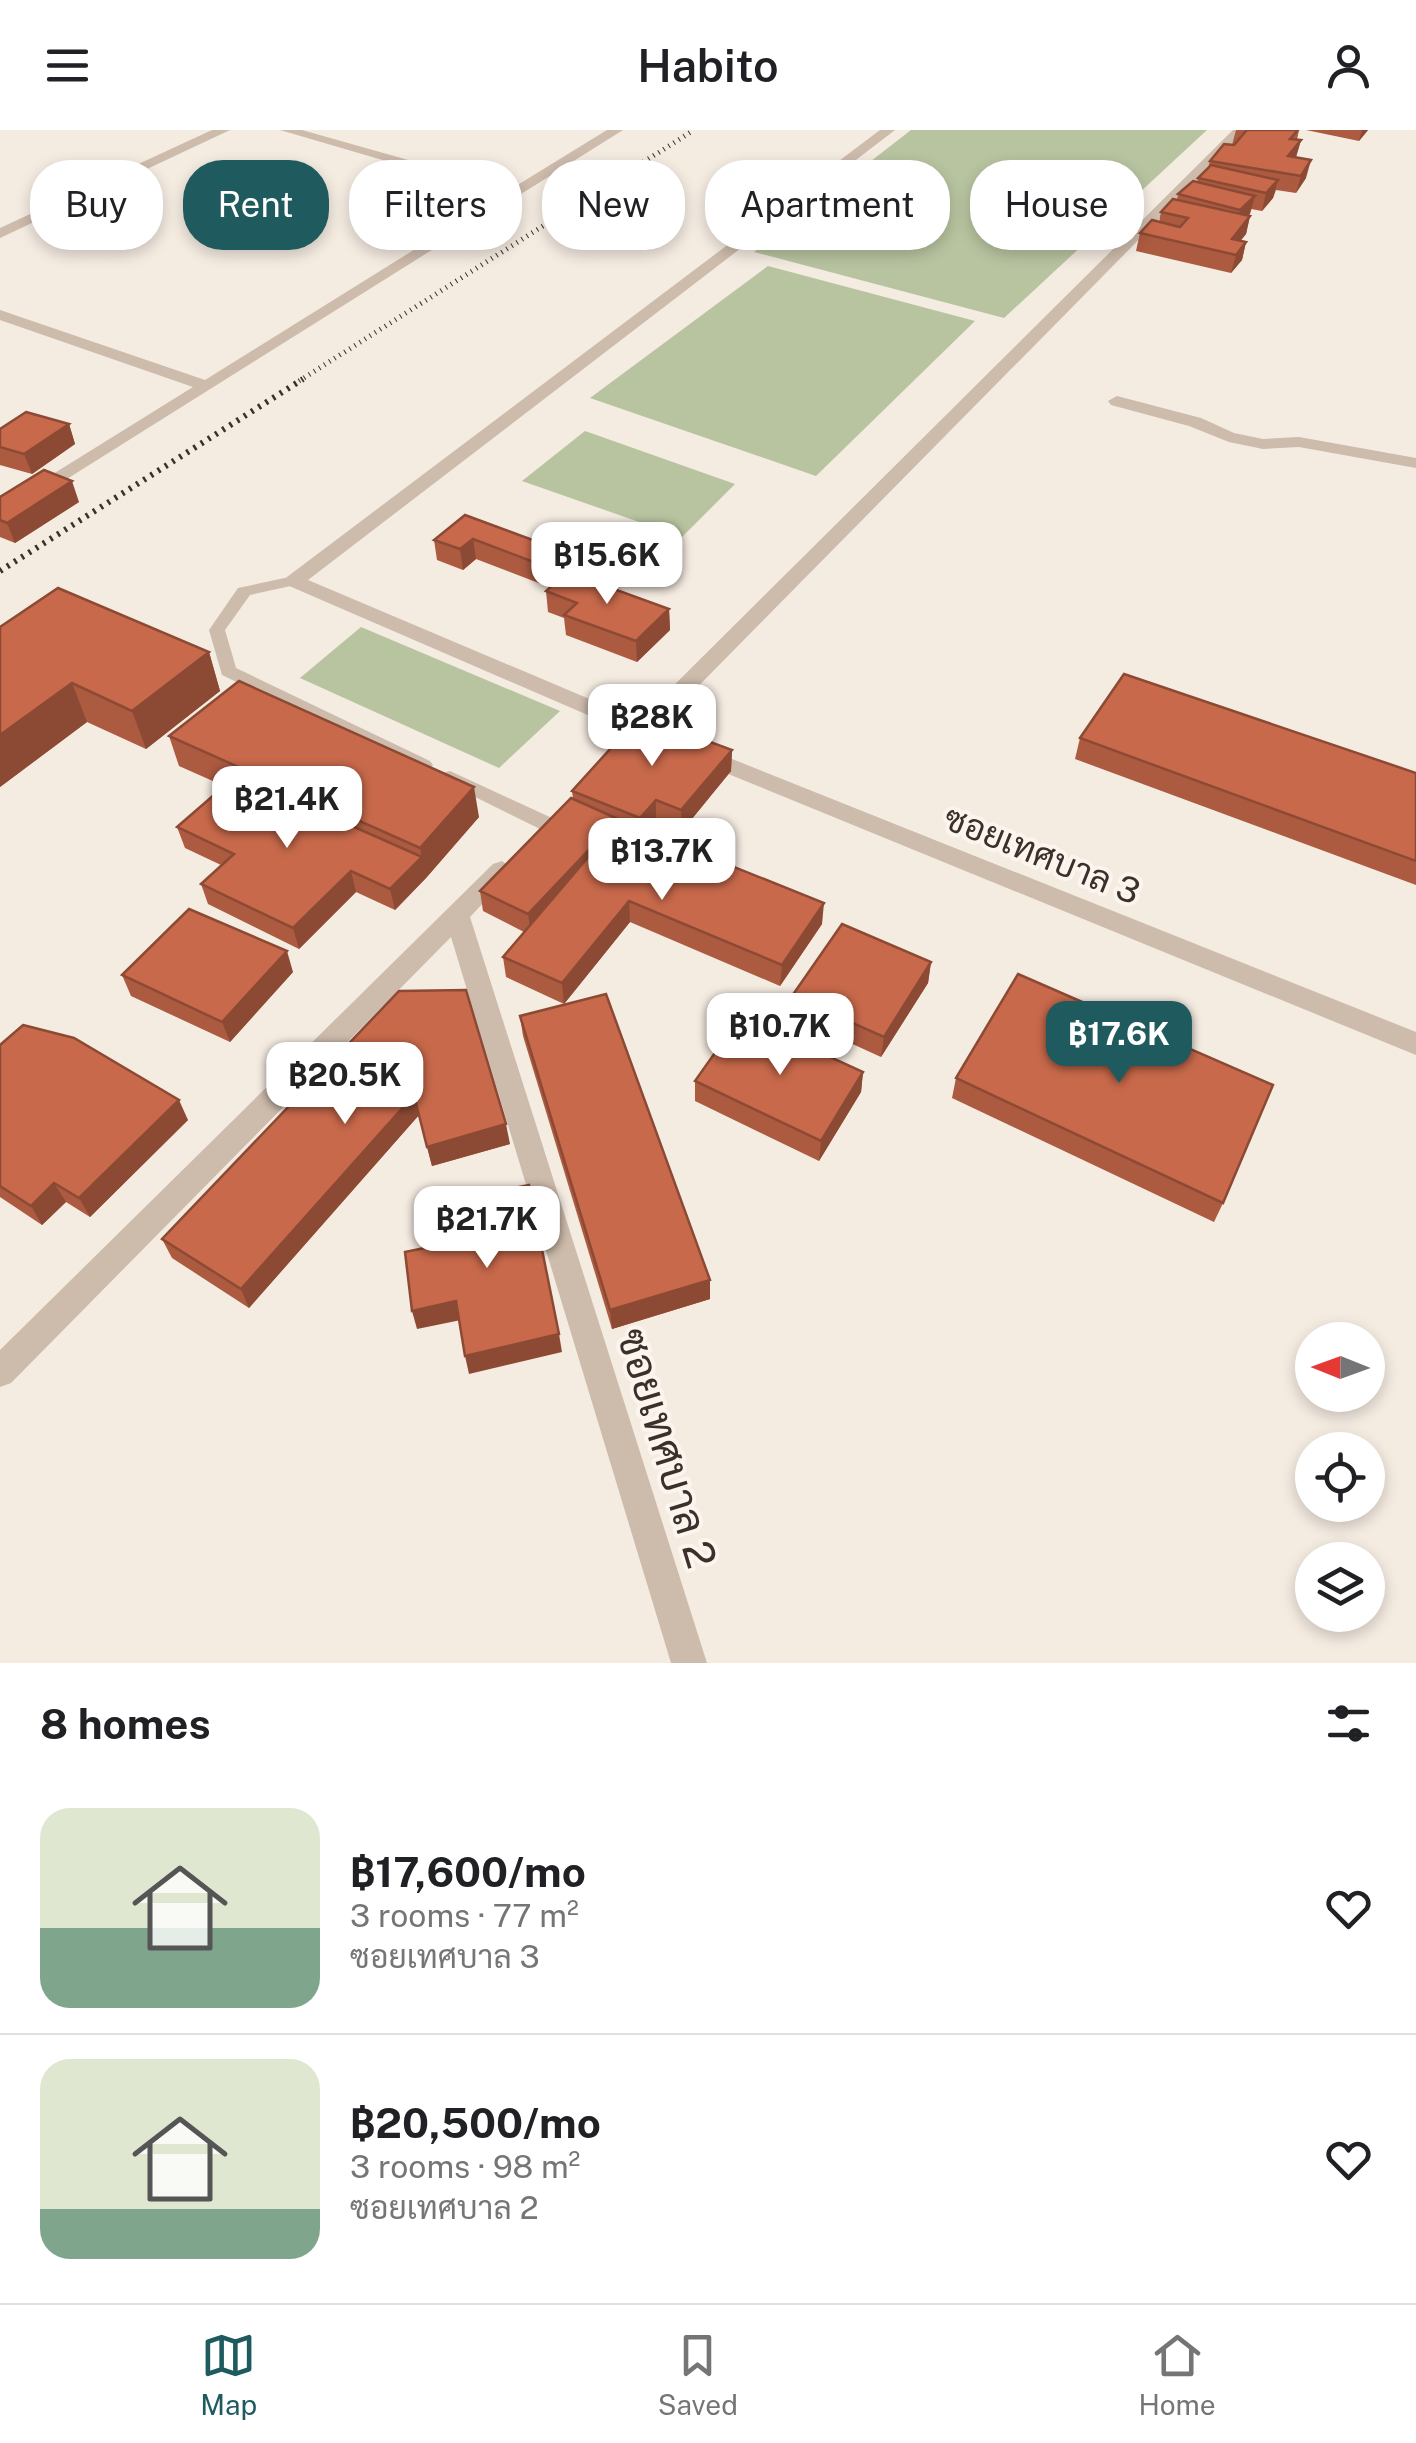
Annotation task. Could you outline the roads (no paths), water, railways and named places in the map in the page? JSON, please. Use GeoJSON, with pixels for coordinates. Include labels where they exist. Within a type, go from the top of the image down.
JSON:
{"type":"FeatureCollection","features":[{"type":"Feature","properties":{"kind":"street"},"geometry":{"type":"LineString","coordinates":[[159,160],[224,130]]}},
{"type":"Feature","properties":{"kind":"street"},"geometry":{"type":"LineString","coordinates":[[288,130],[392,160]]}},
{"type":"Feature","properties":{"kind":"street"},"geometry":{"type":"LineString","coordinates":[[522,186],[616,130]]}},
{"type":"Feature","properties":{"kind":"street"},"geometry":{"type":"LineString","coordinates":[[294,582],[888,130]]}},
{"type":"Feature","properties":{"kind":"street"},"geometry":{"type":"LineString","coordinates":[[615,757],[1240,130]]}},
{"type":"Feature","properties":{"kind":"street"},"geometry":{"type":"LineString","coordinates":[[0,209],[30,220]]}},
{"type":"Feature","properties":{"kind":"street"},"geometry":{"type":"LineString","coordinates":[[0,234],[30,220]]}},
{"type":"Feature","properties":{"kind":"street"},"geometry":{"type":"LineString","coordinates":[[0,515],[421,250]]}},
{"type":"Feature","properties":{"kind":"street"},"geometry":{"type":"LineString","coordinates":[[0,315],[206,386]]}},
{"type":"Feature","properties":{"kind":"street"},"geometry":{"type":"LineString","coordinates":[[1116,401],[1195,422],[1228,437],[1263,444],[1298,442],[1416,464]]}},
{"type":"Feature","properties":{"kind":"street","name":"ซอยเทศบาล 3"},"geometry":{"type":"LineString","coordinates":[[294,582],[642,730],[1416,1044]]}},
{"type":"Feature","properties":{"kind":"street"},"geometry":{"type":"LineString","coordinates":[[0,1372],[554,817]]}},
{"type":"Feature","properties":{"kind":"street","name":"ซอยเทศบาล 2"},"geometry":{"type":"LineString","coordinates":[[457,915],[688,1663]]}},
{"type":"Feature","properties":{"kind":"lane"},"geometry":{"type":"LineString","coordinates":[[294,582],[244,591],[217,630],[228,671],[554,817]]}},
{"type":"Feature","properties":{"kind":"railway"},"geometry":{"type":"LineString","coordinates":[[299,381],[694,130]]}},
{"type":"Feature","properties":{"kind":"railway"},"geometry":{"type":"LineString","coordinates":[[0,571],[303,379]]}}]}
